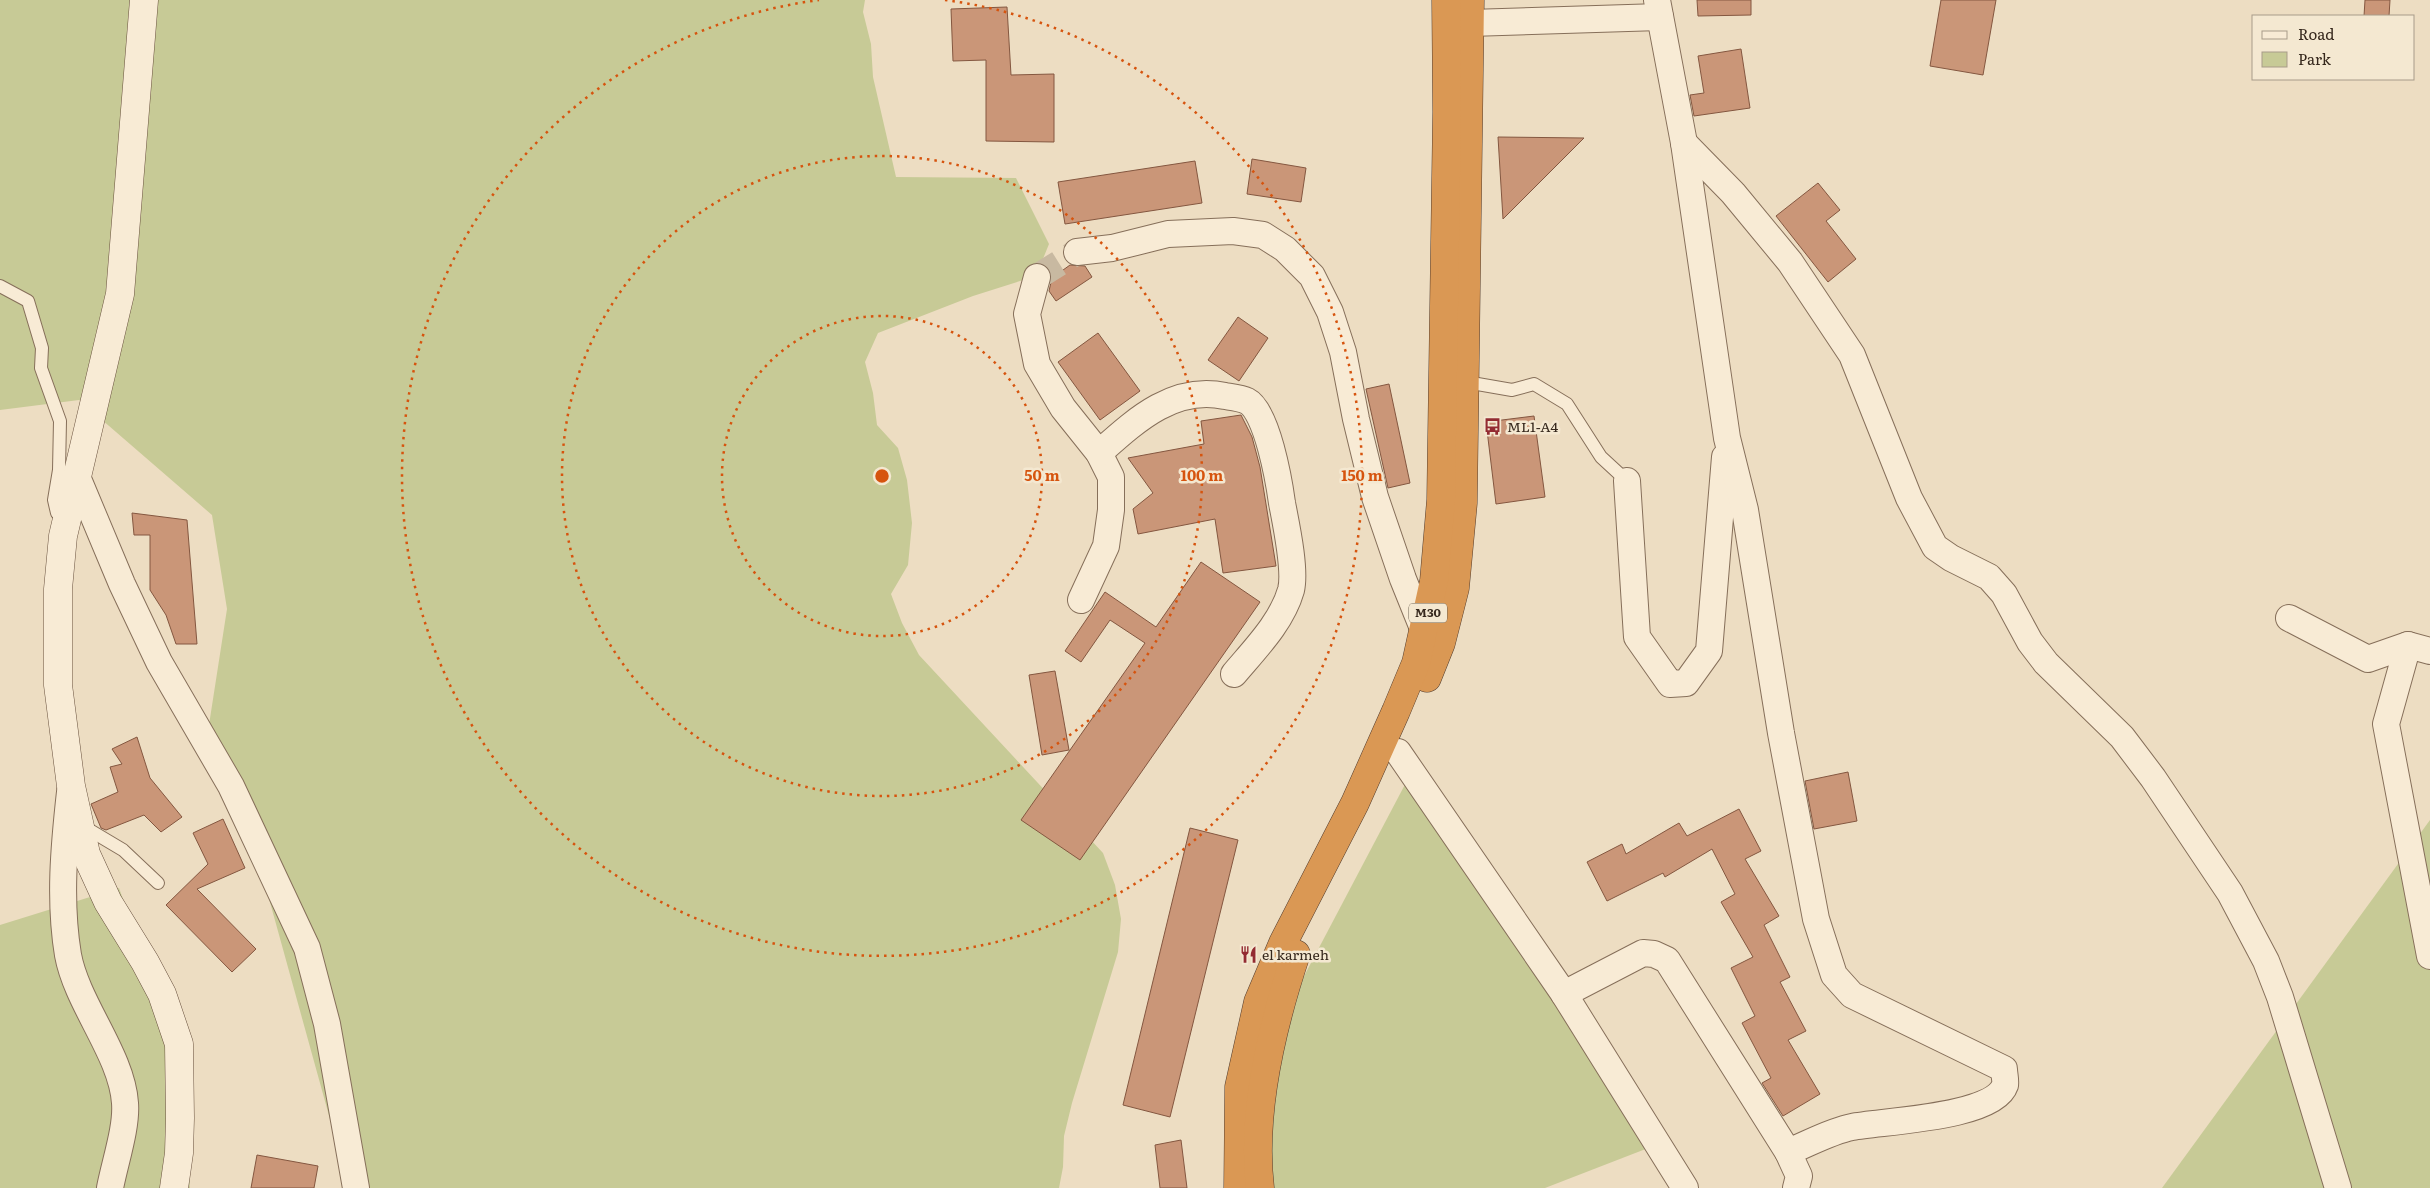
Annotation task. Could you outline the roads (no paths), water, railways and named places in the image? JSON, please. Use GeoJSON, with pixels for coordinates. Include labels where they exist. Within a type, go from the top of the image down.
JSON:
{"type":"FeatureCollection","features":[{"type":"Feature","properties":{"kind":"highway","name":"M30"},"geometry":{"type":"LineString","coordinates":[[1238,1188],[1239,1088],[1258,1002],[1282,943],[1363,786],[1412,671],[1424,631],[1434,581],[1441,500],[1448,112],[1446,0]]}},
{"type":"Feature","properties":{"kind":"highway","name":"M30"},"geometry":{"type":"LineString","coordinates":[[1260,1188],[1258,1168],[1266,1068],[1281,997],[1296,953],[1315,912],[1376,798],[1398,752],[1441,643],[1455,588],[1463,503],[1470,11]]}},
{"type":"Feature","properties":{"kind":"main road"},"geometry":{"type":"LineString","coordinates":[[144,0],[120,294],[78,479],[63,536],[58,589],[58,684],[71,786],[86,854],[104,894],[162,994],[179,1044],[179,1153],[174,1188]]}},
{"type":"Feature","properties":{"kind":"street"},"geometry":{"type":"LineString","coordinates":[[1470,11],[1658,8],[1684,143],[1727,438],[1746,510],[1782,733],[1816,919],[1834,975],[1852,995],[2004,1070],[2004,1085],[1998,1094],[1986,1103],[1970,1109],[1911,1120],[1851,1127],[1788,1152]]}},
{"type":"Feature","properties":{"kind":"street"},"geometry":{"type":"LineString","coordinates":[[1684,143],[1734,193],[1790,262],[1852,355],[1908,498],[1935,547],[1950,558],[1989,577],[2004,594],[2030,642],[2046,663],[2122,737],[2154,778],[2230,893],[2266,960],[2280,997],[2338,1188]]}},
{"type":"Feature","properties":{"kind":"street"},"geometry":{"type":"LineString","coordinates":[[1077,252],[1112,248],[1168,234],[1233,231],[1263,235],[1285,249],[1312,276],[1330,312],[1343,352],[1356,420],[1375,497],[1403,579],[1424,631]]}},
{"type":"Feature","properties":{"kind":"street"},"geometry":{"type":"LineString","coordinates":[[1036,277],[1027,314],[1029,332],[1037,364],[1063,408],[1099,452],[1111,477],[1111,510],[1106,546],[1082,600]]}},
{"type":"Feature","properties":{"kind":"street"},"geometry":{"type":"LineString","coordinates":[[1099,452],[1135,420],[1164,403],[1188,394],[1217,394],[1248,401],[1261,417],[1279,481],[1291,561],[1292,588],[1278,618],[1234,674]]}},
{"type":"Feature","properties":{"kind":"street"},"geometry":{"type":"LineString","coordinates":[[1626,481],[1637,637],[1670,684],[1686,682],[1709,651],[1727,438]]}},
{"type":"Feature","properties":{"kind":"street"},"geometry":{"type":"LineString","coordinates":[[78,479],[122,584],[159,662],[231,786],[307,948],[327,1024],[356,1188]]}},
{"type":"Feature","properties":{"kind":"street"},"geometry":{"type":"LineString","coordinates":[[2288,618],[2368,659],[2419,648]]}},
{"type":"Feature","properties":{"kind":"street"},"geometry":{"type":"LineString","coordinates":[[2419,648],[2386,724],[2430,956]]}},
{"type":"Feature","properties":{"kind":"street"},"geometry":{"type":"LineString","coordinates":[[1398,752],[1564,994],[1685,1188]]}},
{"type":"Feature","properties":{"kind":"street"},"geometry":{"type":"LineString","coordinates":[[71,786],[64,850],[64,924],[68,956],[82,997],[118,1074],[125,1101],[125,1122],[110,1188]]}},
{"type":"Feature","properties":{"kind":"street"},"geometry":{"type":"LineString","coordinates":[[1564,994],[1643,953],[1654,954],[1667,960],[1788,1152],[1798,1176],[1796,1188]]}},
{"type":"Feature","properties":{"kind":"lane"},"geometry":{"type":"LineString","coordinates":[[0,286],[28,301],[42,348],[41,368],[60,421],[59,470],[54,500],[56,513],[67,520]]}},
{"type":"Feature","properties":{"kind":"lane"},"geometry":{"type":"LineString","coordinates":[[1466,382],[1512,390],[1534,384],[1559,399],[1567,404],[1576,416],[1601,456],[1626,481]]}},
{"type":"Feature","properties":{"kind":"lane"},"geometry":{"type":"LineString","coordinates":[[80,825],[123,850],[158,884]]}},
{"type":"Feature","properties":{"kind":"tunnel"},"geometry":{"type":"LineString","coordinates":[[1037,277],[1077,252]]}},
{"type":"Feature","properties":{"kind":"place","name":"ML1-A4"},"geometry":{"type":"Point","coordinates":[1493,427]}},
{"type":"Feature","properties":{"kind":"place","name":"el karmeh"},"geometry":{"type":"Point","coordinates":[1248,955]}}]}
